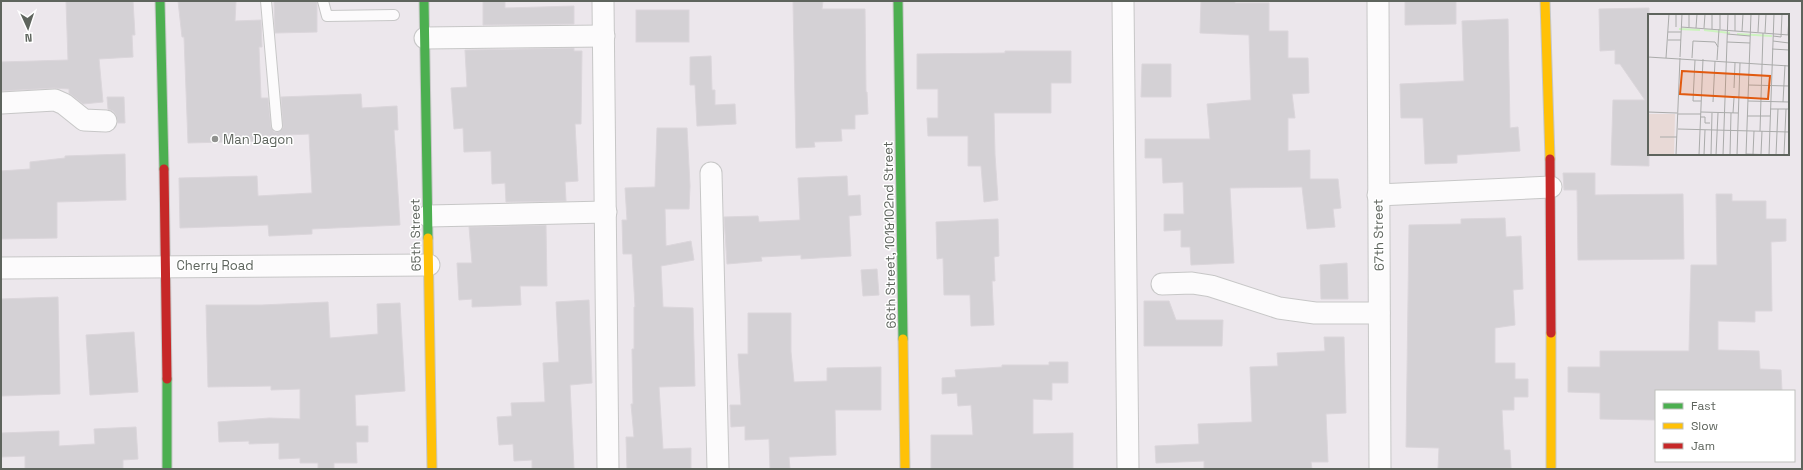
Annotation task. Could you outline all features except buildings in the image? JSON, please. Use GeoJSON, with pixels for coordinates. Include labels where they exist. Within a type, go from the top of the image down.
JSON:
{"type":"FeatureCollection","features":[{"type":"Feature","properties":{"kind":"street"},"geometry":{"type":"LineString","coordinates":[[160,1],[166,265],[167,469]]}},
{"type":"Feature","properties":{"kind":"street","name":"65th Street"},"geometry":{"type":"LineString","coordinates":[[424,1],[432,469]]}},
{"type":"Feature","properties":{"kind":"street"},"geometry":{"type":"LineString","coordinates":[[603,1],[608,469]]}},
{"type":"Feature","properties":{"kind":"street","name":"66th Street, 101&102nd Street"},"geometry":{"type":"LineString","coordinates":[[898,1],[905,469]]}},
{"type":"Feature","properties":{"kind":"street"},"geometry":{"type":"LineString","coordinates":[[1123,1],[1128,469]]}},
{"type":"Feature","properties":{"kind":"street","name":"67th Street"},"geometry":{"type":"LineString","coordinates":[[1378,1],[1380,469]]}},
{"type":"Feature","properties":{"kind":"street"},"geometry":{"type":"LineString","coordinates":[[1545,1],[1551,187],[1551,469]]}},
{"type":"Feature","properties":{"kind":"street"},"geometry":{"type":"LineString","coordinates":[[425,38],[604,36]]}},
{"type":"Feature","properties":{"kind":"street"},"geometry":{"type":"LineString","coordinates":[[1,103],[55,100],[64,104],[84,120],[106,121]]}},
{"type":"Feature","properties":{"kind":"street"},"geometry":{"type":"LineString","coordinates":[[710,173],[718,469]]}},
{"type":"Feature","properties":{"kind":"street"},"geometry":{"type":"LineString","coordinates":[[1378,195],[1551,187]]}},
{"type":"Feature","properties":{"kind":"street"},"geometry":{"type":"LineString","coordinates":[[428,216],[606,212]]}},
{"type":"Feature","properties":{"kind":"street","name":"Cherry Road"},"geometry":{"type":"LineString","coordinates":[[1,268],[166,265],[429,265]]}},
{"type":"Feature","properties":{"kind":"street"},"geometry":{"type":"LineString","coordinates":[[1162,284],[1192,283],[1211,286],[1286,309],[1315,313],[1379,313]]}},
{"type":"Feature","properties":{"kind":"lane"},"geometry":{"type":"LineString","coordinates":[[266,1],[277,126]]}},
{"type":"Feature","properties":{"kind":"lane"},"geometry":{"type":"LineString","coordinates":[[323,1],[324,10],[327,16],[394,15]]}},
{"type":"Feature","properties":{"kind":"traffic: fast"},"geometry":{"type":"LineString","coordinates":[[160,1],[164,169]]}},
{"type":"Feature","properties":{"kind":"traffic: fast"},"geometry":{"type":"LineString","coordinates":[[424,1],[428,238]]}},
{"type":"Feature","properties":{"kind":"traffic: fast"},"geometry":{"type":"LineString","coordinates":[[898,1],[903,339]]}},
{"type":"Feature","properties":{"kind":"traffic: fast"},"geometry":{"type":"LineString","coordinates":[[167,379],[167,469]]}},
{"type":"Feature","properties":{"kind":"traffic: slow"},"geometry":{"type":"LineString","coordinates":[[1545,1],[1550,159]]}},
{"type":"Feature","properties":{"kind":"traffic: slow"},"geometry":{"type":"LineString","coordinates":[[428,238],[432,469]]}},
{"type":"Feature","properties":{"kind":"traffic: slow"},"geometry":{"type":"LineString","coordinates":[[1551,333],[1551,469]]}},
{"type":"Feature","properties":{"kind":"traffic: slow"},"geometry":{"type":"LineString","coordinates":[[903,339],[905,469]]}},
{"type":"Feature","properties":{"kind":"traffic: jam"},"geometry":{"type":"LineString","coordinates":[[1550,159],[1551,333]]}},
{"type":"Feature","properties":{"kind":"traffic: jam"},"geometry":{"type":"LineString","coordinates":[[164,169],[167,379]]}},
{"type":"Feature","properties":{"kind":"place","name":"Man Dagon"},"geometry":{"type":"Point","coordinates":[215,139]}}]}
